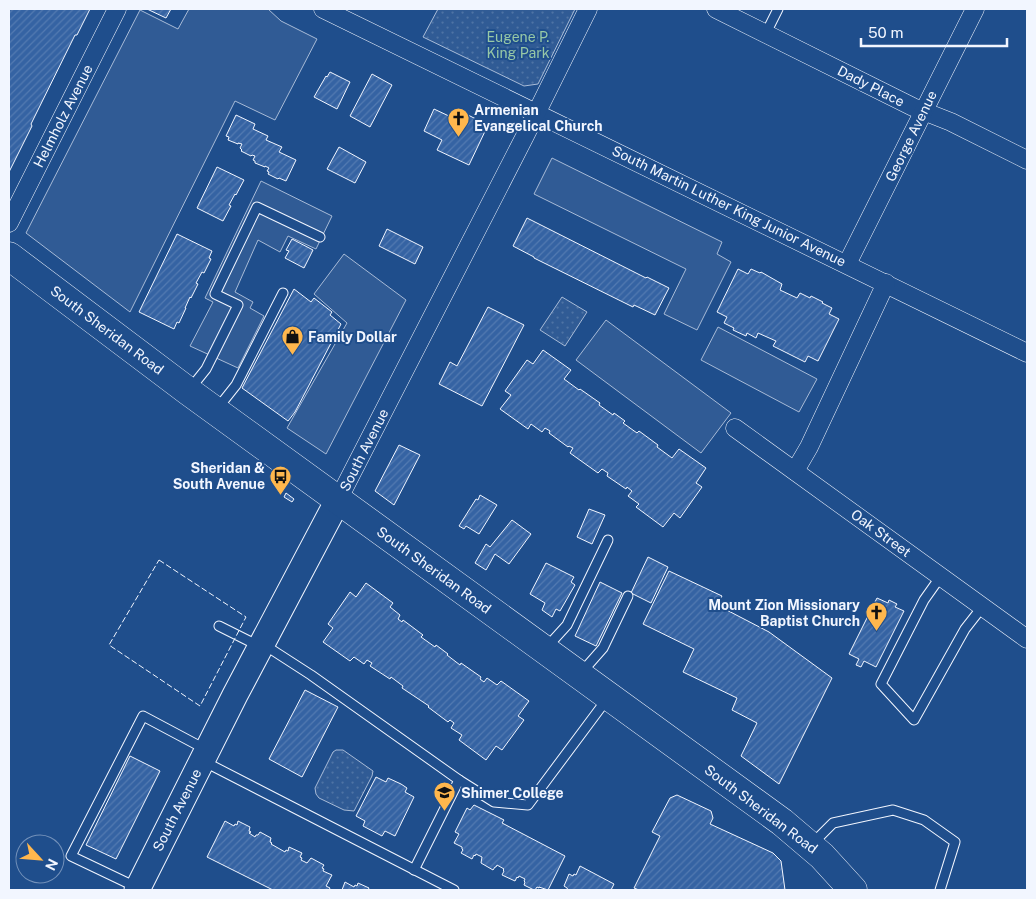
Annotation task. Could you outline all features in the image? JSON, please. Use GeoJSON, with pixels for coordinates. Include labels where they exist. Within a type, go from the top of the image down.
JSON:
{"type":"FeatureCollection","features":[{"type":"Feature","properties":{"kind":"highway","name":"South Sheridan Road"},"geometry":{"type":"LineString","coordinates":[[9,256],[188,391],[774,817],[822,856],[853,890]]}},
{"type":"Feature","properties":{"kind":"street","name":"Helmholz Avenue"},"geometry":{"type":"LineString","coordinates":[[9,223],[109,36],[117,9]]}},
{"type":"Feature","properties":{"kind":"street","name":"South Martin Luther King Junior Avenue"},"geometry":{"type":"LineString","coordinates":[[323,9],[1027,353]]}},
{"type":"Feature","properties":{"kind":"street","name":"South Avenue"},"geometry":{"type":"LineString","coordinates":[[137,889],[588,9]]}},
{"type":"Feature","properties":{"kind":"street","name":"Dady Place"},"geometry":{"type":"LineString","coordinates":[[716,9],[1027,160]]}},
{"type":"Feature","properties":{"kind":"street","name":"George Avenue"},"geometry":{"type":"LineString","coordinates":[[847,264],[975,9]]}},
{"type":"Feature","properties":{"kind":"street"},"geometry":{"type":"LineString","coordinates":[[795,471],[809,448],[886,283]]}},
{"type":"Feature","properties":{"kind":"street","name":"Oak Street"},"geometry":{"type":"LineString","coordinates":[[736,428],[1027,639]]}},
{"type":"Feature","properties":{"kind":"lane"},"geometry":{"type":"LineString","coordinates":[[766,33],[778,9]]}},
{"type":"Feature","properties":{"kind":"lane"},"geometry":{"type":"LineString","coordinates":[[188,391],[206,369],[238,305],[215,294],[257,207],[320,237]]}},
{"type":"Feature","properties":{"kind":"lane"},"geometry":{"type":"LineString","coordinates":[[216,411],[236,385],[283,293]]}},
{"type":"Feature","properties":{"kind":"lane"},"geometry":{"type":"LineString","coordinates":[[544,650],[567,625],[608,540]]}},
{"type":"Feature","properties":{"kind":"lane"},"geometry":{"type":"LineString","coordinates":[[941,576],[924,600],[881,684],[914,720],[965,630],[983,606]]}},
{"type":"Feature","properties":{"kind":"lane"},"geometry":{"type":"LineString","coordinates":[[579,675],[603,648],[628,596]]}},
{"type":"Feature","properties":{"kind":"lane"},"geometry":{"type":"LineString","coordinates":[[219,626],[261,645],[334,692],[459,780],[494,802],[528,805],[609,697]]}},
{"type":"Feature","properties":{"kind":"lane"},"geometry":{"type":"LineString","coordinates":[[137,889],[71,856],[143,716],[205,755],[454,890]]}},
{"type":"Feature","properties":{"kind":"lane"},"geometry":{"type":"LineString","coordinates":[[414,870],[459,780]]}},
{"type":"Feature","properties":{"kind":"lane"},"geometry":{"type":"LineString","coordinates":[[810,846],[833,823],[893,810],[924,820],[955,842],[940,890]]}},
{"type":"Feature","properties":{"kind":"green space","name":"Eugene P. King Park"},"geometry":{"type":"Polygon","coordinates":[[[438,9],[575,9],[538,84],[524,86],[423,37],[438,9]]]}},
{"type":"Feature","properties":{"kind":"green space"},"geometry":{"type":"Polygon","coordinates":[[[562,297],[587,312],[565,346],[540,330],[562,297]]]}},
{"type":"Feature","properties":{"kind":"green space"},"geometry":{"type":"Polygon","coordinates":[[[343,750],[373,771],[354,811],[344,810],[319,798],[316,794],[315,788],[333,752],[343,750]]]}},
{"type":"Feature","properties":{"kind":"shaded area"},"geometry":{"type":"Polygon","coordinates":[[[189,9],[268,9],[281,21],[317,39],[275,120],[235,101],[130,312],[26,233],[140,10],[178,29],[189,9]]]}},
{"type":"Feature","properties":{"kind":"shaded area"},"geometry":{"type":"Polygon","coordinates":[[[552,158],[722,242],[717,254],[731,262],[697,330],[664,314],[686,269],[534,194],[552,158]]]}},
{"type":"Feature","properties":{"kind":"shaded area"},"geometry":{"type":"Polygon","coordinates":[[[261,181],[332,216],[316,249],[288,236],[280,252],[258,240],[235,292],[253,302],[250,308],[264,316],[238,368],[190,346],[213,302],[205,298],[261,181]]]}},
{"type":"Feature","properties":{"kind":"shaded area"},"geometry":{"type":"Polygon","coordinates":[[[344,254],[406,300],[326,454],[287,428],[347,323],[314,294],[344,254]]]}},
{"type":"Feature","properties":{"kind":"shaded area"},"geometry":{"type":"Polygon","coordinates":[[[606,320],[731,413],[701,453],[576,360],[606,320]]]}},
{"type":"Feature","properties":{"kind":"shaded area"},"geometry":{"type":"Polygon","coordinates":[[[718,327],[817,379],[799,412],[701,360],[718,327]]]}},
{"type":"Feature","properties":{"kind":"building"},"geometry":{"type":"Polygon","coordinates":[[[9,9],[90,9],[77,35],[75,35],[9,172],[9,9]]]}},
{"type":"Feature","properties":{"kind":"building"},"geometry":{"type":"Polygon","coordinates":[[[147,9],[171,9],[166,18],[147,9]]]}},
{"type":"Feature","properties":{"kind":"building"},"geometry":{"type":"Polygon","coordinates":[[[330,72],[350,82],[337,109],[314,97],[330,72]]]}},
{"type":"Feature","properties":{"kind":"building"},"geometry":{"type":"Polygon","coordinates":[[[372,74],[392,85],[370,127],[350,116],[372,74]]]}},
{"type":"Feature","properties":{"kind":"building"},"geometry":{"type":"Polygon","coordinates":[[[434,109],[451,117],[456,109],[488,125],[469,165],[437,150],[442,140],[424,131],[434,109]]]}},
{"type":"Feature","properties":{"kind":"building"},"geometry":{"type":"Polygon","coordinates":[[[236,115],[255,124],[253,129],[268,136],[266,140],[282,147],[279,152],[296,160],[286,181],[268,174],[269,168],[255,163],[253,160],[255,156],[241,151],[242,144],[228,140],[229,137],[226,136],[236,115]]]}},
{"type":"Feature","properties":{"kind":"building"},"geometry":{"type":"Polygon","coordinates":[[[339,147],[366,162],[355,183],[327,169],[339,147]]]}},
{"type":"Feature","properties":{"kind":"building"},"geometry":{"type":"Polygon","coordinates":[[[217,167],[244,180],[229,205],[231,206],[223,221],[197,208],[217,167]]]}},
{"type":"Feature","properties":{"kind":"building"},"geometry":{"type":"Polygon","coordinates":[[[527,218],[669,288],[655,315],[634,305],[633,307],[513,246],[527,218]]]}},
{"type":"Feature","properties":{"kind":"building"},"geometry":{"type":"Polygon","coordinates":[[[387,229],[423,247],[415,264],[379,246],[387,229]]]}},
{"type":"Feature","properties":{"kind":"building"},"geometry":{"type":"Polygon","coordinates":[[[177,234],[212,251],[209,258],[211,259],[196,283],[198,284],[179,323],[177,322],[174,329],[139,312],[177,234]]]}},
{"type":"Feature","properties":{"kind":"building"},"geometry":{"type":"Polygon","coordinates":[[[292,239],[313,250],[304,268],[285,258],[289,251],[286,250],[292,239]]]}},
{"type":"Feature","properties":{"kind":"building"},"geometry":{"type":"Polygon","coordinates":[[[738,269],[748,274],[751,269],[761,272],[782,284],[780,290],[797,298],[800,293],[810,298],[811,296],[832,308],[829,314],[839,319],[818,361],[808,356],[805,362],[773,346],[776,341],[758,333],[756,338],[747,333],[746,336],[724,323],[727,317],[717,312],[738,269]]]}},
{"type":"Feature","properties":{"kind":"building","name":"Family Dollar"},"geometry":{"type":"Polygon","coordinates":[[[294,289],[311,302],[314,298],[332,312],[330,315],[341,324],[295,412],[288,421],[242,388],[294,289]]]}},
{"type":"Feature","properties":{"kind":"building"},"geometry":{"type":"Polygon","coordinates":[[[488,307],[524,325],[482,406],[439,384],[450,362],[457,366],[488,307]]]}},
{"type":"Feature","properties":{"kind":"building"},"geometry":{"type":"Polygon","coordinates":[[[543,350],[571,370],[564,379],[600,403],[599,405],[613,415],[614,413],[625,421],[623,423],[637,433],[639,431],[672,458],[679,449],[706,468],[696,483],[702,487],[680,518],[674,513],[663,527],[636,507],[639,504],[628,496],[632,491],[607,476],[608,473],[602,469],[598,473],[570,453],[573,448],[568,447],[549,433],[550,431],[545,428],[542,432],[531,424],[528,429],[500,409],[511,395],[505,391],[527,360],[533,364],[543,350]]]}},
{"type":"Feature","properties":{"kind":"building"},"geometry":{"type":"Polygon","coordinates":[[[399,445],[420,455],[394,505],[375,491],[399,445]]]}},
{"type":"Feature","properties":{"kind":"building"},"geometry":{"type":"Polygon","coordinates":[[[286,493],[294,499],[292,502],[284,497],[286,493]]]}},
{"type":"Feature","properties":{"kind":"building"},"geometry":{"type":"Polygon","coordinates":[[[480,495],[497,505],[479,534],[466,526],[464,529],[459,526],[480,495]]]}},
{"type":"Feature","properties":{"kind":"building"},"geometry":{"type":"Polygon","coordinates":[[[589,509],[605,515],[592,544],[577,537],[589,509]]]}},
{"type":"Feature","properties":{"kind":"building"},"geometry":{"type":"Polygon","coordinates":[[[512,520],[531,534],[509,564],[495,554],[486,570],[475,563],[486,544],[490,547],[512,520]]]}},
{"type":"Feature","properties":{"kind":"building"},"geometry":{"type":"Polygon","coordinates":[[[648,557],[668,567],[651,603],[631,593],[648,557]]]}},
{"type":"Feature","properties":{"kind":"building"},"geometry":{"type":"Polygon","coordinates":[[[546,563],[574,577],[571,582],[575,585],[560,611],[556,609],[552,617],[542,610],[545,603],[530,594],[546,563]]]}},
{"type":"Feature","properties":{"kind":"building"},"geometry":{"type":"Polygon","coordinates":[[[669,571],[722,596],[717,605],[769,632],[832,678],[779,784],[741,756],[757,723],[732,710],[737,698],[683,672],[694,649],[643,624],[669,571]]]}},
{"type":"Feature","properties":{"kind":"building"},"geometry":{"type":"Polygon","coordinates":[[[600,582],[622,593],[596,646],[575,636],[600,582]]]}},
{"type":"Feature","properties":{"kind":"building"},"geometry":{"type":"Polygon","coordinates":[[[366,583],[393,603],[390,607],[400,615],[398,619],[402,622],[403,620],[423,635],[421,637],[435,647],[436,645],[460,665],[461,663],[481,677],[480,679],[484,682],[487,678],[497,685],[501,681],[529,701],[518,716],[524,720],[502,750],[496,746],[486,760],[459,740],[462,735],[451,728],[454,723],[450,720],[448,722],[429,706],[402,688],[403,686],[391,677],[390,679],[370,666],[372,663],[367,660],[364,664],[354,657],[350,661],[323,642],[333,628],[328,624],[350,592],[356,597],[366,583]]]}},
{"type":"Feature","properties":{"kind":"building","name":"Mount Zion Missionary Baptist Church"},"geometry":{"type":"Polygon","coordinates":[[[877,598],[888,603],[889,600],[897,604],[895,607],[904,611],[876,667],[864,661],[861,667],[856,665],[859,659],[849,654],[877,598]]]}},
{"type":"Feature","properties":{"kind":"building"},"geometry":{"type":"Polygon","coordinates":[[[305,690],[338,707],[302,777],[269,759],[305,690]]]}},
{"type":"Feature","properties":{"kind":"building"},"geometry":{"type":"Polygon","coordinates":[[[130,756],[160,771],[116,859],[86,845],[130,756]]]}},
{"type":"Feature","properties":{"kind":"building"},"geometry":{"type":"Polygon","coordinates":[[[376,777],[386,782],[388,778],[401,784],[407,788],[405,792],[414,797],[395,836],[385,831],[382,836],[363,826],[365,821],[356,816],[376,777]]]}},
{"type":"Feature","properties":{"kind":"building"},"geometry":{"type":"Polygon","coordinates":[[[677,795],[711,811],[713,818],[710,824],[773,853],[781,861],[785,890],[639,890],[634,888],[660,836],[652,832],[670,798],[677,795]]]}},
{"type":"Feature","properties":{"kind":"building"},"geometry":{"type":"Polygon","coordinates":[[[474,805],[504,820],[502,823],[565,856],[548,890],[537,887],[534,890],[524,885],[525,879],[519,876],[515,881],[502,875],[504,869],[497,865],[493,870],[481,863],[482,857],[476,854],[472,859],[461,853],[462,847],[454,843],[459,834],[455,832],[467,808],[470,810],[474,805]]]}},
{"type":"Feature","properties":{"kind":"building"},"geometry":{"type":"Polygon","coordinates":[[[225,821],[234,826],[235,824],[237,825],[238,821],[250,827],[249,831],[251,832],[249,833],[255,837],[260,832],[271,838],[271,844],[285,852],[286,850],[288,851],[289,847],[302,853],[301,860],[307,863],[311,858],[324,865],[323,871],[332,875],[326,886],[330,888],[329,890],[273,890],[207,857],[225,821]]]}},
{"type":"Feature","properties":{"kind":"building"},"geometry":{"type":"Polygon","coordinates":[[[580,866],[614,884],[611,890],[568,890],[564,886],[569,874],[576,875],[580,866]]]}},
{"type":"Feature","properties":{"kind":"building"},"geometry":{"type":"Polygon","coordinates":[[[345,882],[354,887],[358,883],[369,888],[368,890],[342,890],[345,882]]]}},
{"type":"Feature","properties":{"kind":"fence"},"geometry":{"type":"LineString","coordinates":[[159,560],[246,617],[200,706],[109,645],[159,560]]}},
{"type":"Feature","properties":{"kind":"place","name":"Armenian Evangelical Church"},"geometry":{"type":"Point","coordinates":[458,137]}},
{"type":"Feature","properties":{"kind":"place","name":"Family Dollar"},"geometry":{"type":"Point","coordinates":[292,356]}},
{"type":"Feature","properties":{"kind":"place","name":"Sheridan & South Avenue"},"geometry":{"type":"Point","coordinates":[281,495]}},
{"type":"Feature","properties":{"kind":"place","name":"Mount Zion Missionary Baptist Church"},"geometry":{"type":"Point","coordinates":[876,632]}},
{"type":"Feature","properties":{"kind":"place","name":"Shimer College"},"geometry":{"type":"Point","coordinates":[445,812]}}]}
